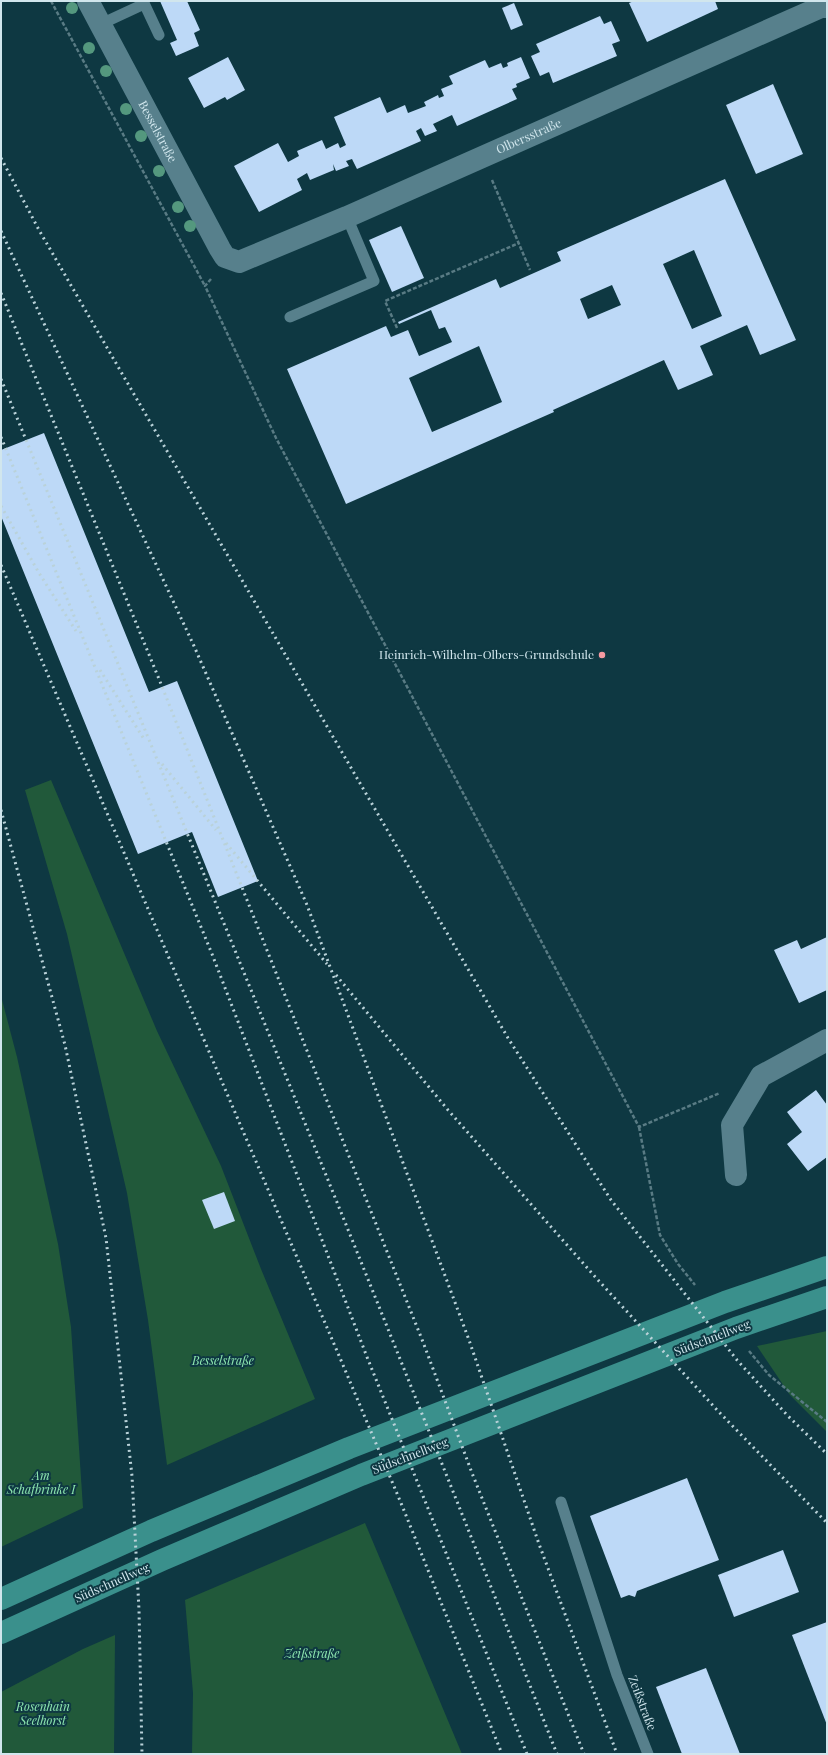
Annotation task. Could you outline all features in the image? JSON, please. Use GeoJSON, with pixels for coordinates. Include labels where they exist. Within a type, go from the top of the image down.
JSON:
{"type":"FeatureCollection","features":[{"type":"Feature","properties":{"kind":"highway"},"geometry":{"type":"LineString","coordinates":[[1,1599],[152,1531],[349,1448],[725,1302],[827,1267]]}},
{"type":"Feature","properties":{"kind":"highway","name":"Südschnellweg"},"geometry":{"type":"LineString","coordinates":[[1,1632],[162,1560],[361,1475],[736,1328],[827,1297]]}},
{"type":"Feature","properties":{"kind":"street","name":"Besselstraße"},"geometry":{"type":"LineString","coordinates":[[88,1],[220,249],[226,257],[230,259]]}},
{"type":"Feature","properties":{"kind":"street","name":"Olbersstraße"},"geometry":{"type":"LineString","coordinates":[[230,259],[239,262],[249,259],[821,7],[827,7]]}},
{"type":"Feature","properties":{"kind":"street"},"geometry":{"type":"LineString","coordinates":[[736,1175],[732,1125],[761,1076],[827,1040]]}},
{"type":"Feature","properties":{"kind":"lane"},"geometry":{"type":"LineString","coordinates":[[101,24],[143,2],[159,35]]}},
{"type":"Feature","properties":{"kind":"lane"},"geometry":{"type":"LineString","coordinates":[[290,317],[374,281],[347,217]]}},
{"type":"Feature","properties":{"kind":"lane","name":"Zeißstraße"},"geometry":{"type":"LineString","coordinates":[[561,1502],[617,1675],[648,1754]]}},
{"type":"Feature","properties":{"kind":"path"},"geometry":{"type":"LineString","coordinates":[[50,1],[205,286],[276,438],[639,1127],[660,1235],[678,1264],[696,1287]]}},
{"type":"Feature","properties":{"kind":"path"},"geometry":{"type":"LineString","coordinates":[[483,157],[530,270]]}},
{"type":"Feature","properties":{"kind":"path"},"geometry":{"type":"LineString","coordinates":[[397,328],[385,301],[519,243]]}},
{"type":"Feature","properties":{"kind":"path"},"geometry":{"type":"LineString","coordinates":[[205,286],[230,259]]}},
{"type":"Feature","properties":{"kind":"path"},"geometry":{"type":"LineString","coordinates":[[639,1127],[761,1076]]}},
{"type":"Feature","properties":{"kind":"path"},"geometry":{"type":"LineString","coordinates":[[748,1350],[769,1375],[827,1422]]}},
{"type":"Feature","properties":{"kind":"green space","name":"Besselstraße"},"geometry":{"type":"Polygon","coordinates":[[[51,780],[157,1031],[221,1166],[261,1269],[315,1399],[167,1465],[148,1320],[127,1193],[67,934],[25,790],[51,780]]]}},
{"type":"Feature","properties":{"kind":"green space","name":"Am Schafbrinke I"},"geometry":{"type":"Polygon","coordinates":[[[1,996],[17,1057],[58,1244],[71,1327],[83,1508],[1,1547],[1,996]]]}},
{"type":"Feature","properties":{"kind":"green space"},"geometry":{"type":"Polygon","coordinates":[[[827,1331],[827,1432],[790,1395],[757,1346],[827,1331]]]}},
{"type":"Feature","properties":{"kind":"green space","name":"Zeißstraße"},"geometry":{"type":"Polygon","coordinates":[[[365,1523],[462,1754],[192,1754],[193,1693],[185,1600],[365,1523]]]}},
{"type":"Feature","properties":{"kind":"green space","name":"Rosenhain Seelhorst"},"geometry":{"type":"Polygon","coordinates":[[[115,1635],[114,1754],[1,1754],[1,1692],[83,1649],[115,1635]]]}},
{"type":"Feature","properties":{"kind":"building"},"geometry":{"type":"Polygon","coordinates":[[[160,1],[187,1],[200,30],[194,33],[199,46],[176,56],[170,43],[177,40],[160,1]]]}},
{"type":"Feature","properties":{"kind":"building"},"geometry":{"type":"Polygon","coordinates":[[[634,1],[715,1],[718,9],[647,42],[629,3],[634,1]]]}},
{"type":"Feature","properties":{"kind":"building"},"geometry":{"type":"Polygon","coordinates":[[[514,3],[523,25],[511,30],[502,8],[514,3]]]}},
{"type":"Feature","properties":{"kind":"building"},"geometry":{"type":"Polygon","coordinates":[[[600,16],[604,24],[611,21],[620,41],[612,44],[617,56],[553,83],[549,72],[540,76],[531,56],[540,52],[536,44],[600,16]]]}},
{"type":"Feature","properties":{"kind":"building"},"geometry":{"type":"Polygon","coordinates":[[[228,57],[245,90],[227,100],[225,97],[204,108],[188,78],[228,57]]]}},
{"type":"Feature","properties":{"kind":"building"},"geometry":{"type":"Polygon","coordinates":[[[521,57],[530,78],[516,84],[517,87],[512,89],[517,99],[457,126],[452,115],[433,124],[437,131],[425,136],[421,128],[416,131],[421,141],[357,169],[352,159],[346,161],[349,166],[336,171],[333,164],[334,170],[310,180],[307,173],[297,179],[302,190],[259,212],[234,166],[278,143],[288,162],[299,156],[297,151],[322,140],[326,149],[338,143],[340,148],[346,145],[334,117],[380,97],[387,113],[405,105],[408,113],[426,106],[424,102],[438,95],[439,98],[444,96],[441,89],[453,84],[449,76],[485,60],[489,68],[501,63],[503,68],[508,66],[507,63],[521,57]]]}},
{"type":"Feature","properties":{"kind":"building"},"geometry":{"type":"Polygon","coordinates":[[[773,84],[803,154],[756,174],[726,105],[773,84]]]}},
{"type":"Feature","properties":{"kind":"building"},"geometry":{"type":"Polygon","coordinates":[[[725,179],[796,340],[760,355],[747,325],[700,346],[713,375],[678,390],[664,360],[553,410],[554,412],[346,504],[287,369],[386,326],[391,337],[408,330],[419,356],[452,342],[445,327],[439,329],[431,310],[399,324],[398,322],[496,279],[500,288],[561,261],[557,252],[725,179]],[[694,250],[663,264],[692,329],[722,316],[694,250]],[[612,285],[580,299],[588,319],[621,305],[612,285]],[[479,346],[409,378],[432,432],[502,402],[479,346]]]}},
{"type":"Feature","properties":{"kind":"building"},"geometry":{"type":"Polygon","coordinates":[[[401,226],[424,278],[392,292],[369,240],[401,226]]]}},
{"type":"Feature","properties":{"kind":"building"},"geometry":{"type":"Polygon","coordinates":[[[44,433],[149,692],[177,681],[258,881],[218,897],[192,832],[138,854],[1,516],[1,450],[44,433]]]}},
{"type":"Feature","properties":{"kind":"building"},"geometry":{"type":"Polygon","coordinates":[[[827,937],[827,990],[799,1003],[774,950],[797,940],[801,949],[827,937]]]}},
{"type":"Feature","properties":{"kind":"building"},"geometry":{"type":"Polygon","coordinates":[[[816,1090],[827,1105],[827,1157],[808,1171],[787,1144],[802,1132],[787,1112],[816,1090]]]}},
{"type":"Feature","properties":{"kind":"building"},"geometry":{"type":"Polygon","coordinates":[[[224,1192],[235,1221],[214,1229],[202,1200],[224,1192]]]}},
{"type":"Feature","properties":{"kind":"building"},"geometry":{"type":"Polygon","coordinates":[[[687,1478],[719,1560],[637,1591],[635,1597],[629,1595],[621,1598],[590,1516],[687,1478]]]}},
{"type":"Feature","properties":{"kind":"building"},"geometry":{"type":"Polygon","coordinates":[[[783,1550],[799,1592],[734,1617],[718,1575],[783,1550]]]}},
{"type":"Feature","properties":{"kind":"building"},"geometry":{"type":"Polygon","coordinates":[[[827,1622],[827,1725],[792,1635],[827,1622]]]}},
{"type":"Feature","properties":{"kind":"building"},"geometry":{"type":"Polygon","coordinates":[[[706,1668],[740,1754],[682,1754],[656,1687],[706,1668]]]}},
{"type":"Feature","properties":{"kind":"railway"},"geometry":{"type":"LineString","coordinates":[[1,158],[39,230],[508,1038],[611,1200],[737,1360],[787,1415],[827,1454]]}},
{"type":"Feature","properties":{"kind":"railway"},"geometry":{"type":"LineString","coordinates":[[1,231],[194,646],[307,905],[469,1340],[539,1544],[617,1754]]}},
{"type":"Feature","properties":{"kind":"railway"},"geometry":{"type":"LineString","coordinates":[[1,293],[159,679],[423,1342],[472,1473],[584,1754]]}},
{"type":"Feature","properties":{"kind":"railway"},"geometry":{"type":"LineString","coordinates":[[1,379],[282,1065],[557,1754]]}},
{"type":"Feature","properties":{"kind":"railway"},"geometry":{"type":"LineString","coordinates":[[1,437],[212,954],[367,1357],[527,1754]]}},
{"type":"Feature","properties":{"kind":"railway"},"geometry":{"type":"LineString","coordinates":[[1,506],[39,573],[76,631]]}},
{"type":"Feature","properties":{"kind":"railway"},"geometry":{"type":"LineString","coordinates":[[1,565],[343,1365],[401,1503],[502,1754]]}},
{"type":"Feature","properties":{"kind":"railway"},"geometry":{"type":"LineString","coordinates":[[100,670],[144,739]]}},
{"type":"Feature","properties":{"kind":"railway"},"geometry":{"type":"LineString","coordinates":[[162,764],[216,830]]}},
{"type":"Feature","properties":{"kind":"railway"},"geometry":{"type":"LineString","coordinates":[[1,810],[65,1045],[106,1238],[132,1476],[139,1610],[142,1754]]}},
{"type":"Feature","properties":{"kind":"railway"},"geometry":{"type":"LineString","coordinates":[[226,843],[327,964]]}},
{"type":"Feature","properties":{"kind":"railway"},"geometry":{"type":"LineString","coordinates":[[336,975],[448,1110],[598,1280],[718,1411],[827,1523]]}},
{"type":"Feature","properties":{"kind":"place","name":"Heinrich-Wilhelm-Olbers-Grundschule"},"geometry":{"type":"Point","coordinates":[602,655]}}]}
